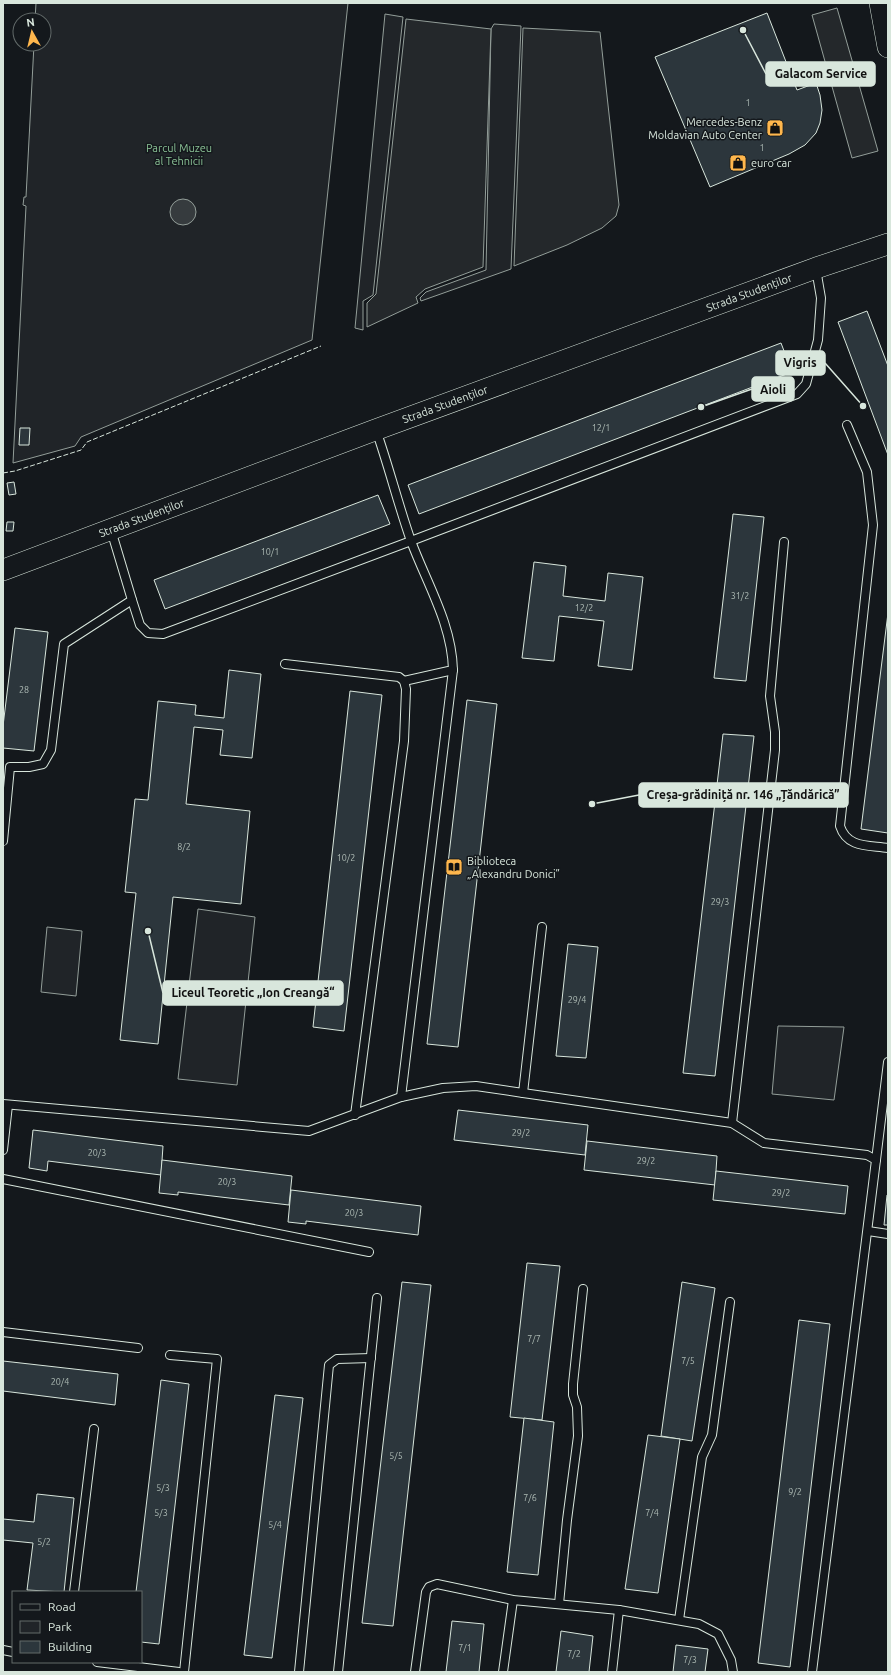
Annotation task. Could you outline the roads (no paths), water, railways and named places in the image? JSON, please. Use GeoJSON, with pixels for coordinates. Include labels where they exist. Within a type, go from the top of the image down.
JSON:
{"type":"FeatureCollection","features":[{"type":"Feature","properties":{"kind":"main road"},"geometry":{"type":"LineString","coordinates":[[880,3],[888,46]]}},
{"type":"Feature","properties":{"kind":"main road","name":"Strada Studenților"},"geometry":{"type":"LineString","coordinates":[[3,570],[375,430],[695,314],[816,268],[888,244]]}},
{"type":"Feature","properties":{"kind":"lane"},"geometry":{"type":"LineString","coordinates":[[111,530],[140,625],[148,633],[163,634],[797,394],[806,384],[818,340],[821,298],[816,268]]}},
{"type":"Feature","properties":{"kind":"lane"},"geometry":{"type":"LineString","coordinates":[[847,425],[867,472],[873,525],[840,826],[843,835],[848,840],[860,844],[888,848]]}},
{"type":"Feature","properties":{"kind":"lane"},"geometry":{"type":"LineString","coordinates":[[375,430],[411,541],[447,627],[452,650],[453,670],[401,1097]]}},
{"type":"Feature","properties":{"kind":"lane"},"geometry":{"type":"LineString","coordinates":[[732,1123],[775,750],[775,732],[770,696],[784,542]]}},
{"type":"Feature","properties":{"kind":"lane"},"geometry":{"type":"LineString","coordinates":[[3,841],[10,767],[29,767],[43,764],[51,750],[64,644],[132,600]]}},
{"type":"Feature","properties":{"kind":"lane"},"geometry":{"type":"LineString","coordinates":[[285,664],[399,677],[404,681],[406,689],[407,702],[404,741],[354,1115]]}},
{"type":"Feature","properties":{"kind":"lane"},"geometry":{"type":"LineString","coordinates":[[404,681],[453,670]]}},
{"type":"Feature","properties":{"kind":"lane"},"geometry":{"type":"LineString","coordinates":[[523,1093],[542,927]]}},
{"type":"Feature","properties":{"kind":"lane"},"geometry":{"type":"LineString","coordinates":[[812,1672],[888,1062]]}},
{"type":"Feature","properties":{"kind":"lane"},"geometry":{"type":"LineString","coordinates":[[3,1150],[6,1104],[309,1131],[401,1097],[461,1086],[476,1086],[732,1123],[764,1143],[866,1155],[872,1156],[876,1160]]}},
{"type":"Feature","properties":{"kind":"lane"},"geometry":{"type":"LineString","coordinates":[[3,1179],[369,1252]]}},
{"type":"Feature","properties":{"kind":"lane"},"geometry":{"type":"LineString","coordinates":[[868,1231],[888,1234]]}},
{"type":"Feature","properties":{"kind":"lane"},"geometry":{"type":"LineString","coordinates":[[559,1604],[578,1436],[577,1407],[573,1395],[573,1384],[583,1289]]}},
{"type":"Feature","properties":{"kind":"lane"},"geometry":{"type":"LineString","coordinates":[[338,1672],[377,1298]]}},
{"type":"Feature","properties":{"kind":"lane"},"geometry":{"type":"LineString","coordinates":[[679,1620],[702,1457],[712,1435],[730,1302]]}},
{"type":"Feature","properties":{"kind":"lane"},"geometry":{"type":"LineString","coordinates":[[3,1332],[138,1348]]}},
{"type":"Feature","properties":{"kind":"lane"},"geometry":{"type":"LineString","coordinates":[[170,1355],[217,1359],[184,1672]]}},
{"type":"Feature","properties":{"kind":"lane"},"geometry":{"type":"LineString","coordinates":[[299,1672],[329,1365],[337,1358],[371,1358]]}},
{"type":"Feature","properties":{"kind":"lane"},"geometry":{"type":"LineString","coordinates":[[74,1591],[94,1429]]}},
{"type":"Feature","properties":{"kind":"lane"},"geometry":{"type":"LineString","coordinates":[[415,1672],[425,1598],[429,1587],[440,1585],[513,1600],[619,1610],[698,1624],[718,1634],[731,1660],[733,1672]]}},
{"type":"Feature","properties":{"kind":"lane"},"geometry":{"type":"LineString","coordinates":[[503,1672],[513,1600]]}},
{"type":"Feature","properties":{"kind":"lane"},"geometry":{"type":"LineString","coordinates":[[612,1672],[619,1610]]}},
{"type":"Feature","properties":{"kind":"lane"},"geometry":{"type":"LineString","coordinates":[[105,1663],[178,1672]]}},
{"type":"Feature","properties":{"kind":"place","name":"Galacom Service"},"geometry":{"type":"Point","coordinates":[743,30]}},
{"type":"Feature","properties":{"kind":"place","name":"Mercedes-Benz Moldavian Auto Center"},"geometry":{"type":"Point","coordinates":[775,128]}},
{"type":"Feature","properties":{"kind":"place","name":"euro car"},"geometry":{"type":"Point","coordinates":[738,163]}},
{"type":"Feature","properties":{"kind":"place","name":"Vigris"},"geometry":{"type":"Point","coordinates":[863,406]}},
{"type":"Feature","properties":{"kind":"place","name":"Aioli"},"geometry":{"type":"Point","coordinates":[701,407]}},
{"type":"Feature","properties":{"kind":"place","name":"Creșa-grădiniță nr. 146 „Țăndărică”"},"geometry":{"type":"Point","coordinates":[592,804]}},
{"type":"Feature","properties":{"kind":"place","name":"Biblioteca „Alexandru Donici”"},"geometry":{"type":"Point","coordinates":[454,867]}},
{"type":"Feature","properties":{"kind":"place","name":"Liceul Teoretic „Ion Creangă“"},"geometry":{"type":"Point","coordinates":[148,931]}},
{"type":"Feature","properties":{"kind":"park label","name":"Parcul Muzeu al Tehnicii"},"geometry":{"type":"Point","coordinates":[179,154]}}]}
